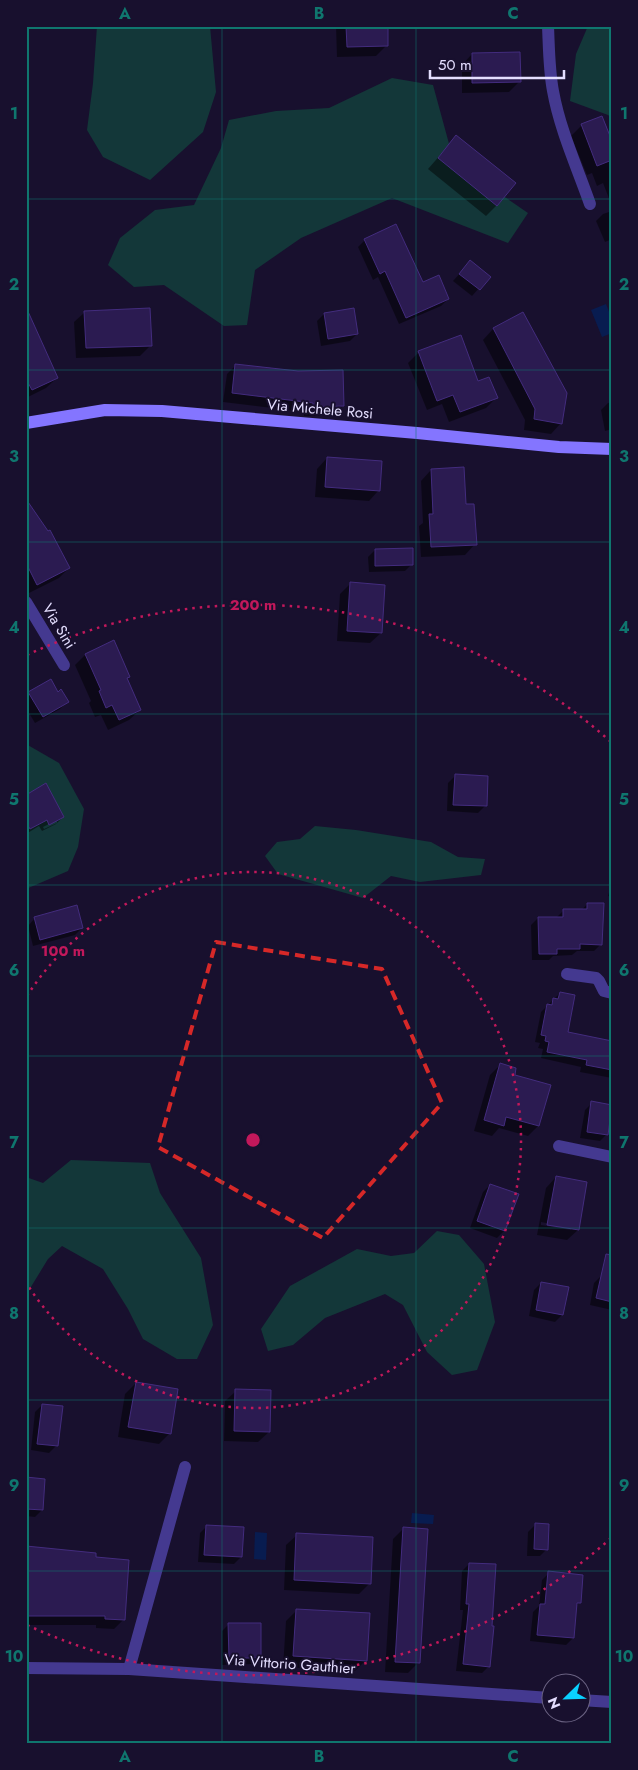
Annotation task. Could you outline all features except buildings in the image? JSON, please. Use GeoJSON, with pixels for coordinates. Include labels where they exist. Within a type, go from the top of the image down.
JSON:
{"type":"FeatureCollection","features":[{"type":"Feature","properties":{"kind":"street"},"geometry":{"type":"LineString","coordinates":[[548,26],[550,68],[555,102],[590,204]]}},
{"type":"Feature","properties":{"kind":"street","name":"Via Michele Rosi"},"geometry":{"type":"LineString","coordinates":[[26,423],[105,410],[162,411],[417,432],[559,447],[612,449]]}},
{"type":"Feature","properties":{"kind":"street","name":"Via Sini"},"geometry":{"type":"LineString","coordinates":[[26,602],[64,666]]}},
{"type":"Feature","properties":{"kind":"street"},"geometry":{"type":"LineString","coordinates":[[567,974],[596,978],[600,981],[604,991],[612,993]]}},
{"type":"Feature","properties":{"kind":"street"},"geometry":{"type":"LineString","coordinates":[[559,1146],[612,1157]]}},
{"type":"Feature","properties":{"kind":"street"},"geometry":{"type":"LineString","coordinates":[[129,1670],[185,1467]]}},
{"type":"Feature","properties":{"kind":"street","name":"Via Vittorio Gauthier"},"geometry":{"type":"LineString","coordinates":[[26,1668],[129,1670],[540,1697]]}},
{"type":"Feature","properties":{"kind":"street"},"geometry":{"type":"LineString","coordinates":[[590,1701],[612,1702]]}},
{"type":"Feature","properties":{"kind":"highlighted area"},"geometry":{"type":"Polygon","coordinates":[[[216,942],[382,969],[442,1103],[323,1238],[158,1147],[216,942]]]}},
{"type":"Feature","properties":{"kind":"green space"},"geometry":{"type":"Polygon","coordinates":[[[97,26],[210,26],[216,92],[203,132],[150,180],[103,157],[87,130],[97,26]]]}},
{"type":"Feature","properties":{"kind":"green space"},"geometry":{"type":"Polygon","coordinates":[[[588,26],[612,26],[612,118],[570,101],[576,54],[588,26]]]}},
{"type":"Feature","properties":{"kind":"green space"},"geometry":{"type":"Polygon","coordinates":[[[392,78],[433,85],[454,162],[528,213],[508,243],[392,198],[301,238],[255,270],[247,325],[224,326],[164,285],[134,287],[108,265],[120,238],[155,210],[194,205],[221,148],[229,120],[276,111],[329,108],[392,78]]]}},
{"type":"Feature","properties":{"kind":"green space"},"geometry":{"type":"Polygon","coordinates":[[[26,744],[59,763],[84,809],[78,847],[68,871],[26,889],[26,744]]]}},
{"type":"Feature","properties":{"kind":"green space"},"geometry":{"type":"Polygon","coordinates":[[[315,826],[356,830],[431,842],[458,857],[485,859],[481,875],[420,882],[391,876],[363,898],[278,874],[265,856],[277,842],[300,839],[315,826]]]}},
{"type":"Feature","properties":{"kind":"green space"},"geometry":{"type":"Polygon","coordinates":[[[71,1160],[150,1163],[160,1193],[201,1258],[213,1325],[197,1359],[177,1359],[143,1339],[128,1309],[103,1269],[62,1246],[48,1259],[26,1295],[26,1177],[43,1183],[71,1160]]]}},
{"type":"Feature","properties":{"kind":"green space"},"geometry":{"type":"Polygon","coordinates":[[[437,1231],[459,1235],[484,1264],[495,1322],[477,1370],[452,1375],[427,1352],[403,1305],[385,1294],[325,1318],[293,1345],[268,1351],[261,1329],[290,1286],[357,1249],[391,1256],[414,1253],[437,1231]]]}},
{"type":"Feature","properties":{"kind":"water"},"geometry":{"type":"Polygon","coordinates":[[[606,304],[612,319],[612,333],[602,337],[591,310],[606,304]]]}},
{"type":"Feature","properties":{"kind":"water"},"geometry":{"type":"Polygon","coordinates":[[[412,1513],[434,1515],[433,1524],[411,1523],[412,1513]]]}},
{"type":"Feature","properties":{"kind":"water"},"geometry":{"type":"Polygon","coordinates":[[[255,1532],[267,1533],[266,1560],[254,1559],[255,1532]]]}}]}
